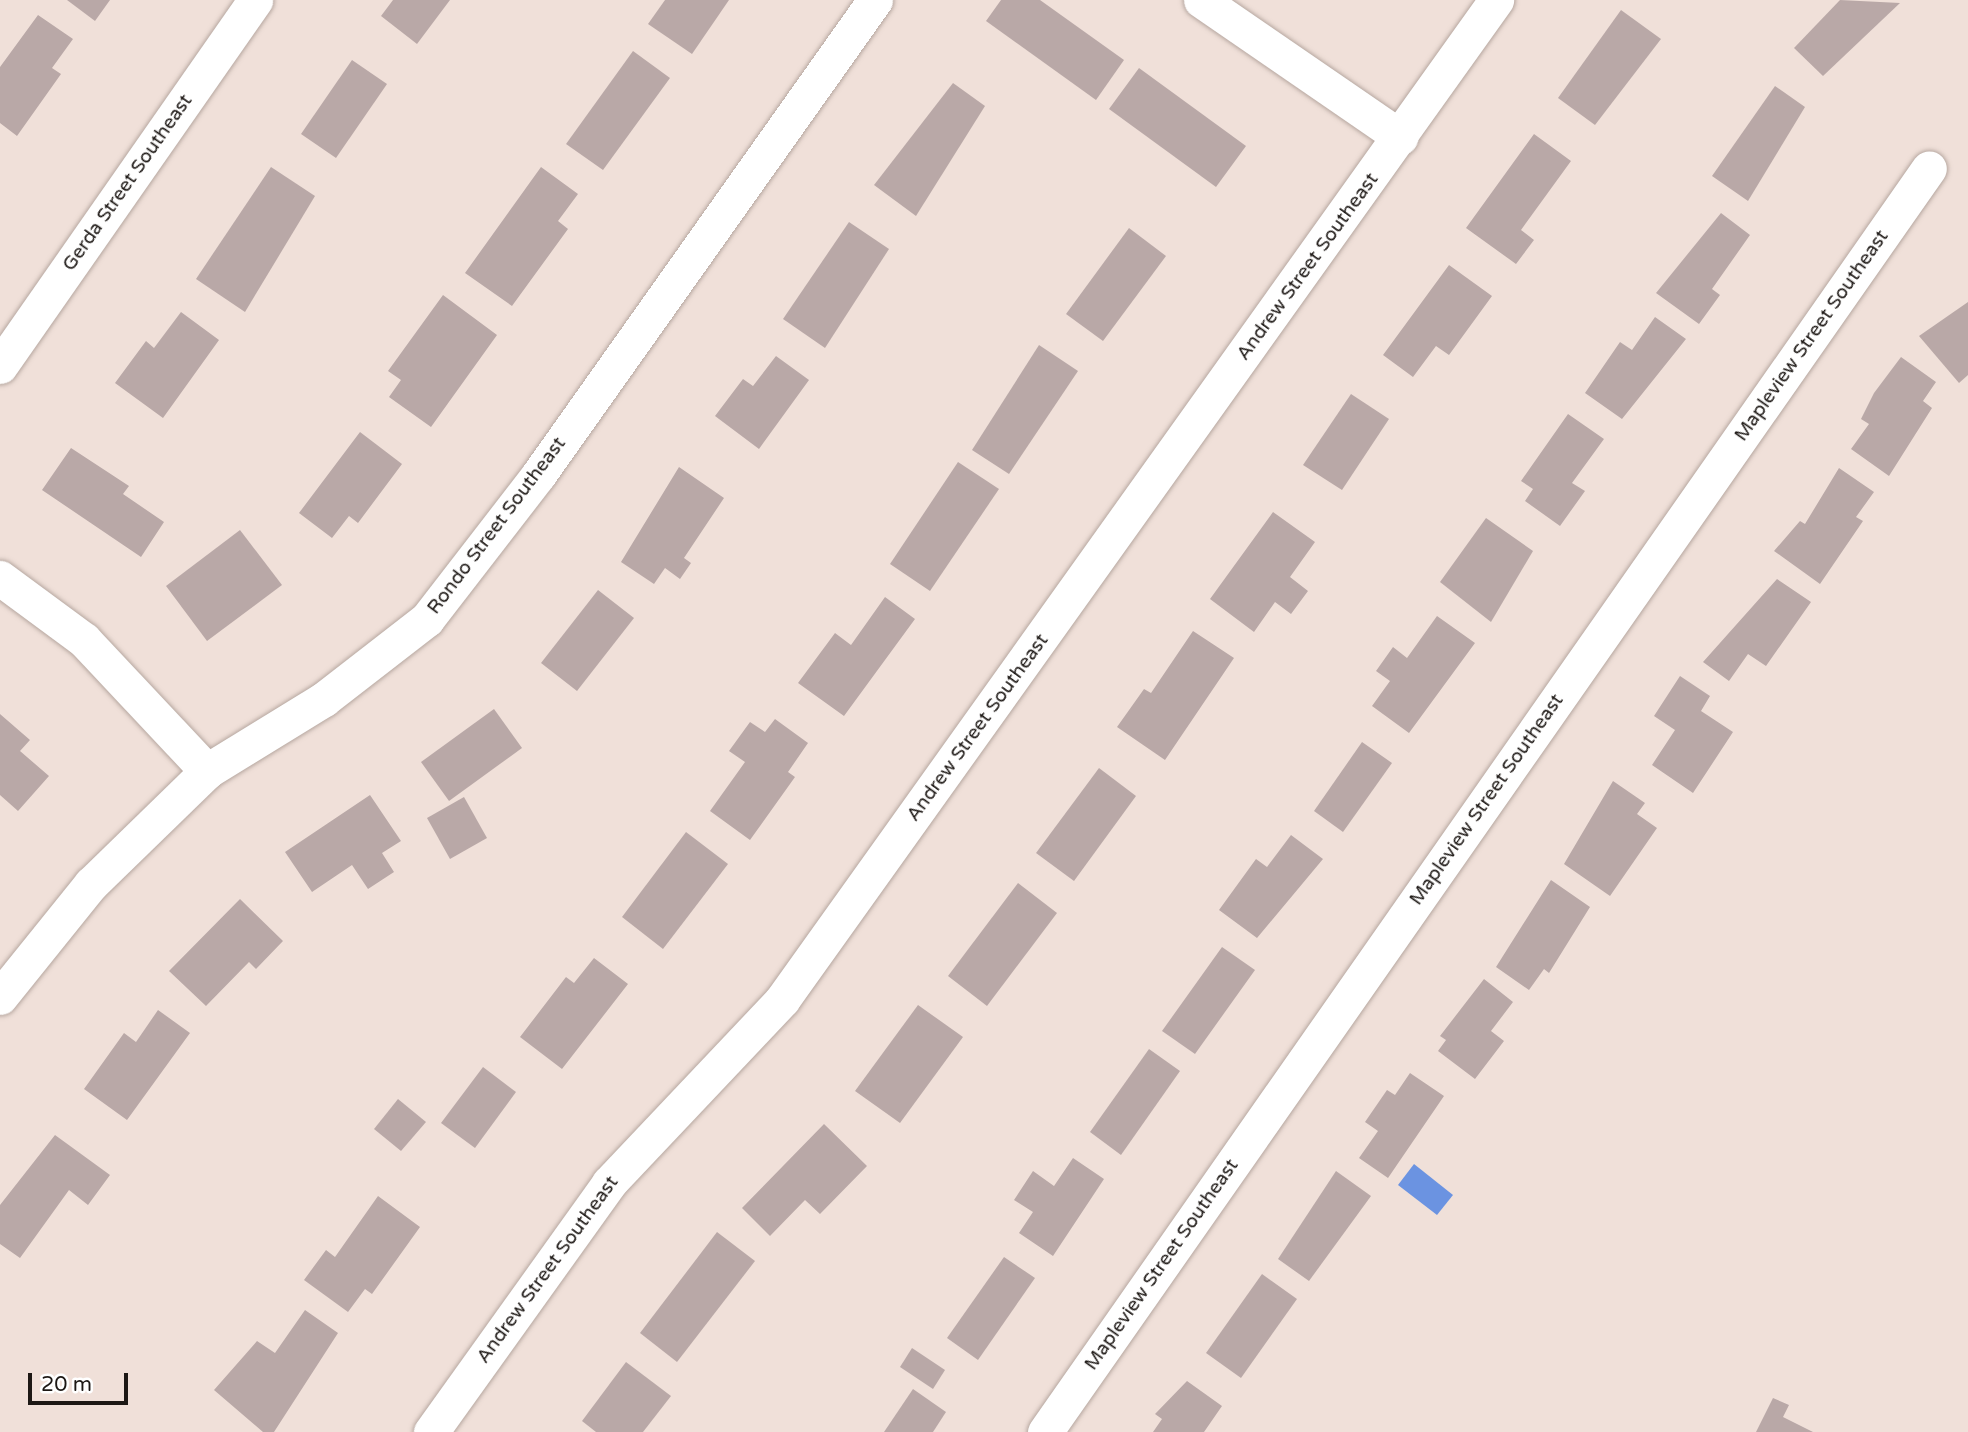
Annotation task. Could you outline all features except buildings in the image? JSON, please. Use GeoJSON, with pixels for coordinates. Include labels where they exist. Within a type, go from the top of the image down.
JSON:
{"type":"FeatureCollection","features":[{"type":"Feature","properties":{"kind":"street","name":"Gerda Street Southeast"},"geometry":{"type":"LineString","coordinates":[[0,366],[255,0]]}},
{"type":"Feature","properties":{"kind":"street","name":"Rondo Street Southeast"},"geometry":{"type":"LineString","coordinates":[[0,997],[91,884],[207,771],[324,699],[427,619],[538,474],[875,0]]}},
{"type":"Feature","properties":{"kind":"street"},"geometry":{"type":"LineString","coordinates":[[1200,0],[1400,137]]}},
{"type":"Feature","properties":{"kind":"street","name":"Andrew Street Southeast"},"geometry":{"type":"LineString","coordinates":[[431,1432],[608,1183],[790,989],[1496,0]]}},
{"type":"Feature","properties":{"kind":"street","name":"Mapleview Street Southeast"},"geometry":{"type":"LineString","coordinates":[[1045,1432],[1929,168]]}},
{"type":"Feature","properties":{"kind":"street"},"geometry":{"type":"LineString","coordinates":[[0,578],[84,640],[207,771]]}},
{"type":"Feature","properties":{"kind":"water"},"geometry":{"type":"Polygon","coordinates":[[[1414,1164],[1453,1195],[1437,1215],[1398,1185],[1414,1164]]]}}]}
